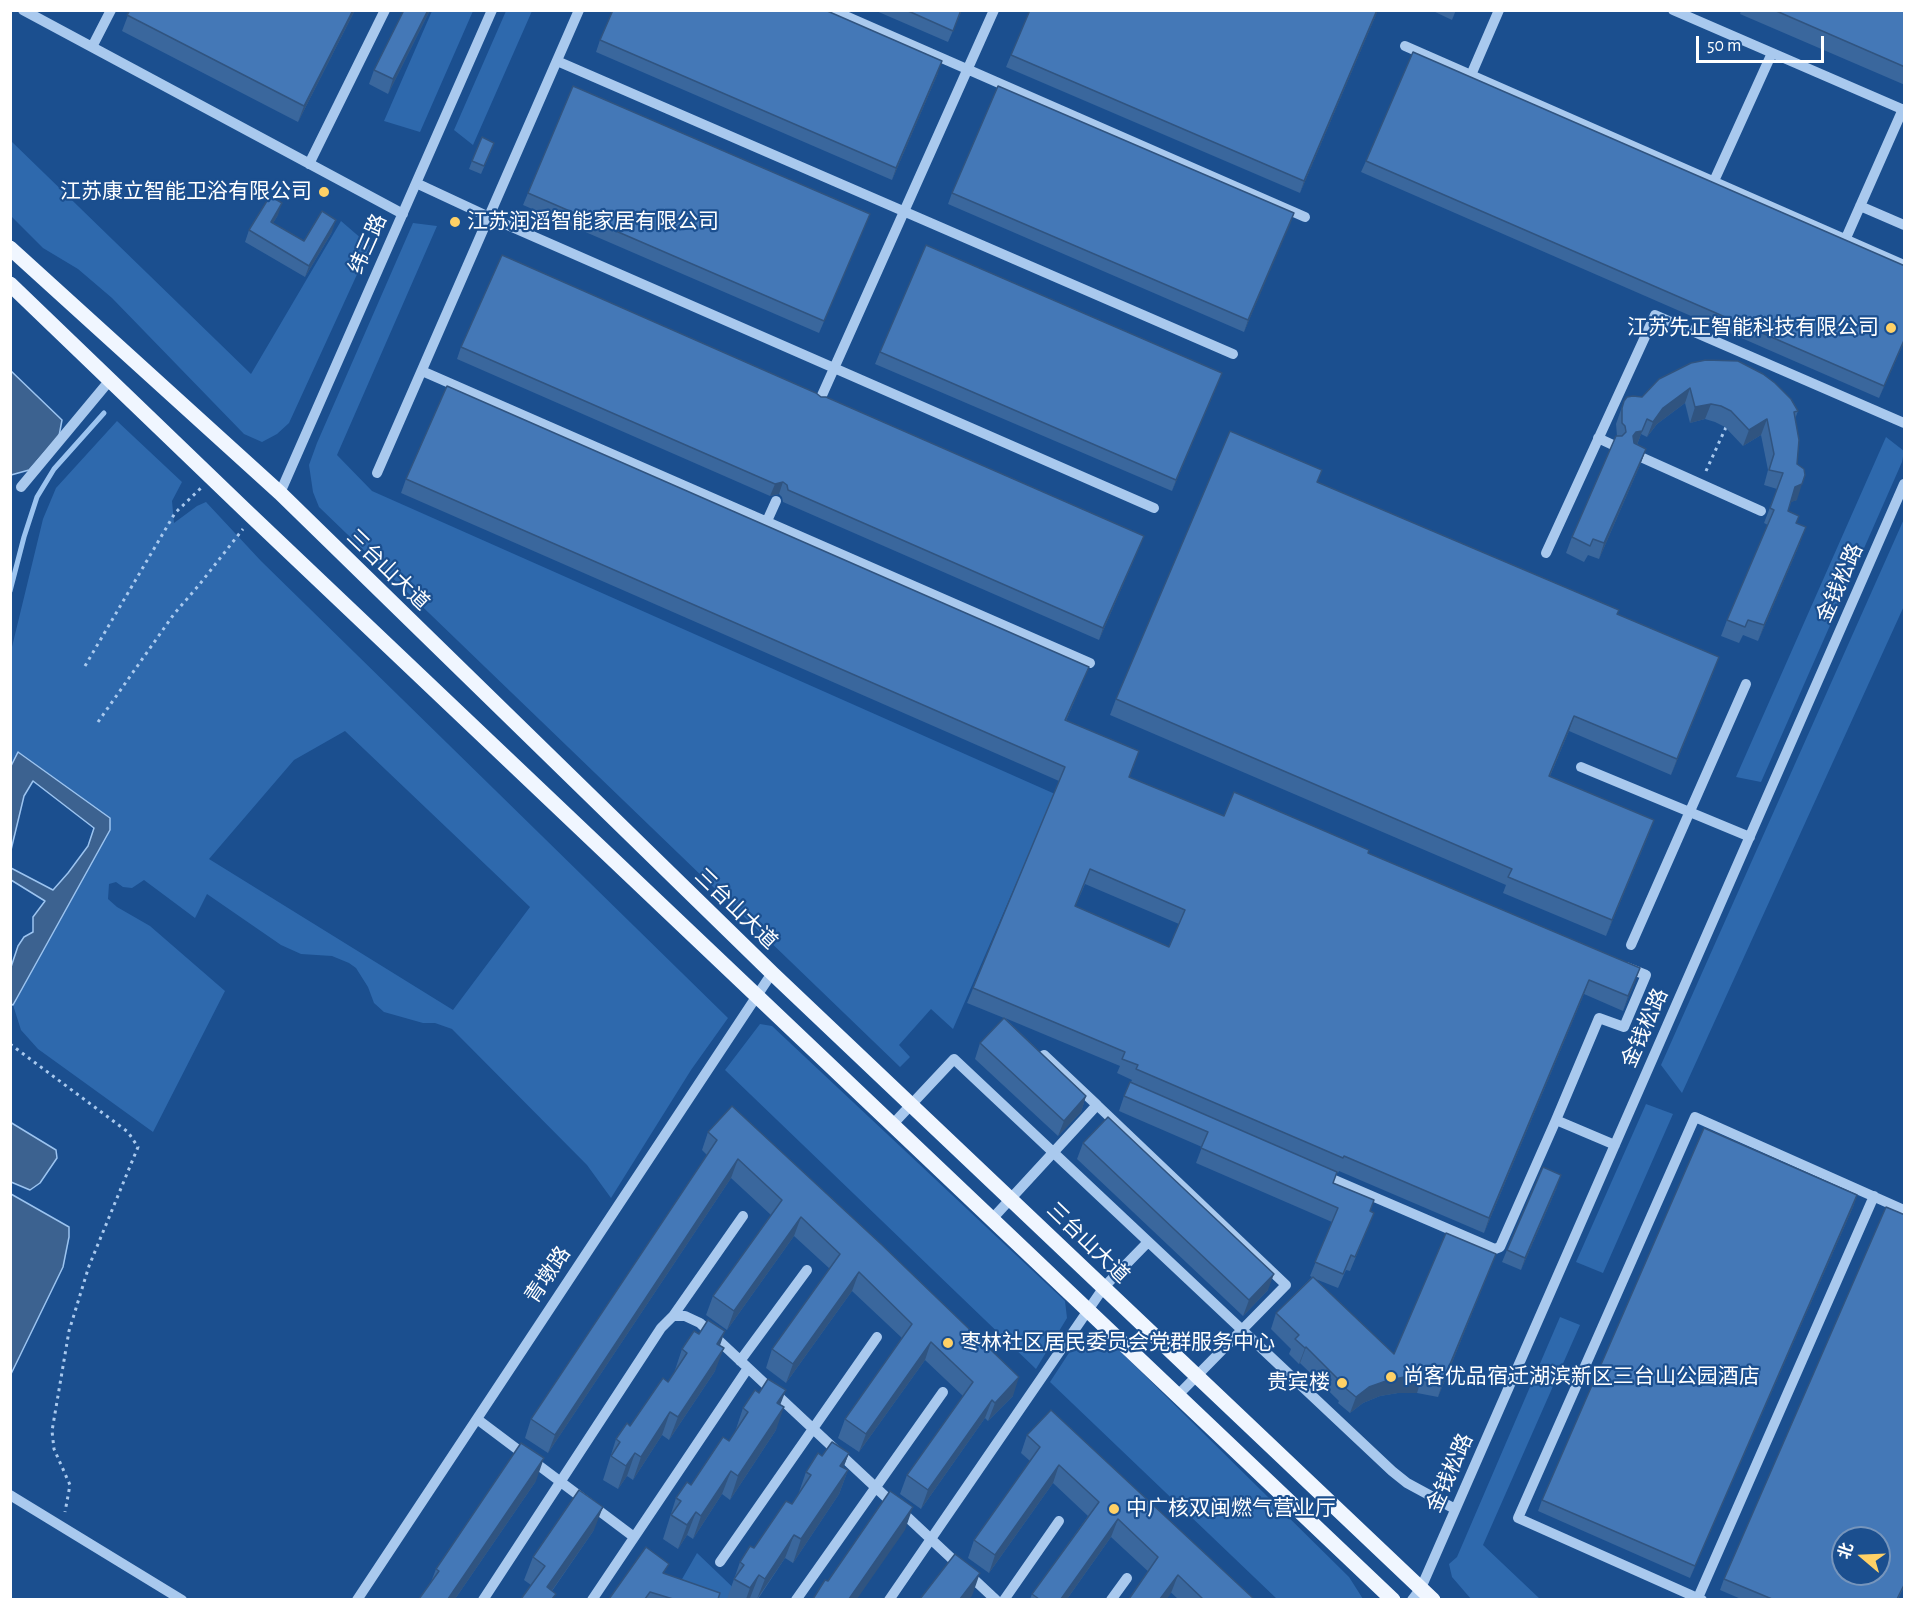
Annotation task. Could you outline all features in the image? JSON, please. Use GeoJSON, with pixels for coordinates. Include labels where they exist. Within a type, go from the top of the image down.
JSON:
{"type":"FeatureCollection","features":[{"type":"Feature","properties":{"kind":"main road","name":"三台山大道"},"geometry":{"type":"LineString","coordinates":[[10,248],[280,493],[772,973],[1198,1376],[1417,1594],[1433,1599]]}},
{"type":"Feature","properties":{"kind":"main road"},"geometry":{"type":"LineString","coordinates":[[10,284],[1393,1599]]}},
{"type":"Feature","properties":{"kind":"street"},"geometry":{"type":"LineString","coordinates":[[23,10],[403,214]]}},
{"type":"Feature","properties":{"kind":"street"},"geometry":{"type":"LineString","coordinates":[[92,48],[111,10]]}},
{"type":"Feature","properties":{"kind":"street"},"geometry":{"type":"LineString","coordinates":[[309,164],[385,10]]}},
{"type":"Feature","properties":{"kind":"street","name":"纬三路"},"geometry":{"type":"LineString","coordinates":[[280,493],[492,10]]}},
{"type":"Feature","properties":{"kind":"street"},"geometry":{"type":"LineString","coordinates":[[377,473],[579,10]]}},
{"type":"Feature","properties":{"kind":"street"},"geometry":{"type":"LineString","coordinates":[[832,10],[1305,216]]}},
{"type":"Feature","properties":{"kind":"street"},"geometry":{"type":"LineString","coordinates":[[819,402],[994,10]]}},
{"type":"Feature","properties":{"kind":"street"},"geometry":{"type":"LineString","coordinates":[[1471,75],[1499,10]]}},
{"type":"Feature","properties":{"kind":"street"},"geometry":{"type":"LineString","coordinates":[[1673,10],[1904,110],[1846,238]]}},
{"type":"Feature","properties":{"kind":"street"},"geometry":{"type":"LineString","coordinates":[[1405,46],[1905,265]]}},
{"type":"Feature","properties":{"kind":"street"},"geometry":{"type":"LineString","coordinates":[[1714,181],[1772,53]]}},
{"type":"Feature","properties":{"kind":"street"},"geometry":{"type":"LineString","coordinates":[[557,62],[1233,354]]}},
{"type":"Feature","properties":{"kind":"street"},"geometry":{"type":"LineString","coordinates":[[416,183],[1154,508]]}},
{"type":"Feature","properties":{"kind":"street"},"geometry":{"type":"LineString","coordinates":[[1860,206],[1905,225]]}},
{"type":"Feature","properties":{"kind":"street"},"geometry":{"type":"LineString","coordinates":[[1546,553],[1655,315],[1905,423]]}},
{"type":"Feature","properties":{"kind":"street"},"geometry":{"type":"LineString","coordinates":[[422,370],[1090,663]]}},
{"type":"Feature","properties":{"kind":"street"},"geometry":{"type":"LineString","coordinates":[[21,487],[110,380]]}},
{"type":"Feature","properties":{"kind":"street"},"geometry":{"type":"LineString","coordinates":[[1598,438],[1613,445]]}},
{"type":"Feature","properties":{"kind":"street"},"geometry":{"type":"LineString","coordinates":[[1635,454],[1761,511]]}},
{"type":"Feature","properties":{"kind":"street","name":"金钱松路"},"geometry":{"type":"LineString","coordinates":[[1417,1594],[1905,484]]}},
{"type":"Feature","properties":{"kind":"street"},"geometry":{"type":"LineString","coordinates":[[767,521],[776,501]]}},
{"type":"Feature","properties":{"kind":"street"},"geometry":{"type":"LineString","coordinates":[[1631,945],[1746,684]]}},
{"type":"Feature","properties":{"kind":"street"},"geometry":{"type":"LineString","coordinates":[[1581,767],[1750,837]]}},
{"type":"Feature","properties":{"kind":"street"},"geometry":{"type":"LineString","coordinates":[[1310,1170],[1495,1250],[1500,1247],[1599,1017],[1624,1028],[1646,975],[1614,961]]}},
{"type":"Feature","properties":{"kind":"street","name":"青墩路"},"geometry":{"type":"LineString","coordinates":[[357,1599],[772,973]]}},
{"type":"Feature","properties":{"kind":"street"},"geometry":{"type":"LineString","coordinates":[[1044,1055],[1286,1285],[1178,1395]]}},
{"type":"Feature","properties":{"kind":"street"},"geometry":{"type":"LineString","coordinates":[[892,1124],[954,1059],[1392,1471],[1407,1483],[1455,1509]]}},
{"type":"Feature","properties":{"kind":"street"},"geometry":{"type":"LineString","coordinates":[[992,1218],[1097,1105]]}},
{"type":"Feature","properties":{"kind":"street"},"geometry":{"type":"LineString","coordinates":[[1874,1196],[1699,1599],[1518,1518],[1695,1117],[1874,1196],[1905,1210]]}},
{"type":"Feature","properties":{"kind":"street"},"geometry":{"type":"LineString","coordinates":[[1556,1120],[1615,1144]]}},
{"type":"Feature","properties":{"kind":"street"},"geometry":{"type":"LineString","coordinates":[[483,1599],[661,1328],[673,1316],[743,1216]]}},
{"type":"Feature","properties":{"kind":"street"},"geometry":{"type":"LineString","coordinates":[[889,1599],[1088,1309],[1104,1287],[1148,1242]]}},
{"type":"Feature","properties":{"kind":"street"},"geometry":{"type":"LineString","coordinates":[[592,1599],[807,1270]]}},
{"type":"Feature","properties":{"kind":"street"},"geometry":{"type":"LineString","coordinates":[[673,1316],[685,1316],[700,1323],[996,1599]]}},
{"type":"Feature","properties":{"kind":"street"},"geometry":{"type":"LineString","coordinates":[[720,1562],[877,1337]]}},
{"type":"Feature","properties":{"kind":"street"},"geometry":{"type":"LineString","coordinates":[[796,1599],[943,1392]]}},
{"type":"Feature","properties":{"kind":"street"},"geometry":{"type":"LineString","coordinates":[[477,1419],[634,1537]]}},
{"type":"Feature","properties":{"kind":"street"},"geometry":{"type":"LineString","coordinates":[[10,1494],[182,1599]]}},
{"type":"Feature","properties":{"kind":"street"},"geometry":{"type":"LineString","coordinates":[[1004,1599],[1059,1521]]}},
{"type":"Feature","properties":{"kind":"street"},"geometry":{"type":"LineString","coordinates":[[1111,1599],[1127,1578]]}},
{"type":"Feature","properties":{"kind":"path"},"geometry":{"type":"LineString","coordinates":[[1700,484],[1729,422]]}},
{"type":"Feature","properties":{"kind":"path"},"geometry":{"type":"LineString","coordinates":[[86,666],[175,513],[212,478]]}},
{"type":"Feature","properties":{"kind":"path"},"geometry":{"type":"LineString","coordinates":[[98,722],[174,614],[253,517]]}},
{"type":"Feature","properties":{"kind":"path"},"geometry":{"type":"LineString","coordinates":[[10,1044],[128,1132],[138,1147],[89,1266],[69,1331],[52,1431],[54,1449],[70,1485],[69,1499],[61,1526]]}},
{"type":"Feature","properties":{"kind":"shaded area"},"geometry":{"type":"Polygon","coordinates":[[[432,11],[473,11],[420,132],[384,121],[432,11]]]}},
{"type":"Feature","properties":{"kind":"shaded area"},"geometry":{"type":"Polygon","coordinates":[[[506,11],[532,11],[473,145],[454,130],[506,11]]]}},
{"type":"Feature","properties":{"kind":"shaded area"},"geometry":{"type":"Polygon","coordinates":[[[10,140],[251,374],[341,221],[370,246],[289,423],[277,434],[262,442],[244,434],[112,298],[78,269],[43,248],[11,216],[10,140]]]}},
{"type":"Feature","properties":{"kind":"shaded area"},"geometry":{"type":"Polygon","coordinates":[[[413,223],[437,226],[337,455],[372,491],[1055,794],[953,1029],[931,1009],[899,1045],[910,1057],[900,1067],[319,507],[313,492],[309,465],[413,223]]]}},
{"type":"Feature","properties":{"kind":"shaded area"},"geometry":{"type":"Polygon","coordinates":[[[10,370],[62,420],[59,436],[29,470],[11,475],[10,370]]]}},
{"type":"Feature","properties":{"kind":"shaded area"},"geometry":{"type":"Polygon","coordinates":[[[117,421],[182,482],[172,501],[174,523],[206,502],[261,561],[728,1018],[691,1070],[611,1198],[587,1165],[452,1029],[384,1012],[374,1003],[368,987],[356,968],[349,963],[332,956],[301,954],[281,945],[207,894],[195,918],[144,880],[132,888],[123,887],[116,882],[109,884],[108,899],[117,907],[150,926],[225,991],[153,1132],[38,1049],[21,1030],[13,1005],[110,830],[110,818],[19,752],[11,766],[11,651],[43,519],[56,488],[117,421]],[[345,731],[294,760],[209,859],[453,1010],[530,907],[345,731]]]}},
{"type":"Feature","properties":{"kind":"shaded area"},"geometry":{"type":"Polygon","coordinates":[[[1886,437],[1904,451],[1902,462],[1761,782],[1736,777],[1886,437]]]}},
{"type":"Feature","properties":{"kind":"shaded area"},"geometry":{"type":"Polygon","coordinates":[[[1904,519],[1904,606],[1682,1093],[1661,1065],[1904,519]]]}},
{"type":"Feature","properties":{"kind":"shaded area"},"geometry":{"type":"Polygon","coordinates":[[[18,752],[110,818],[110,830],[13,1005],[11,1004],[11,967],[18,946],[24,937],[33,932],[33,917],[45,901],[11,880],[11,868],[53,890],[88,846],[94,828],[33,781],[24,796],[11,850],[11,766],[18,752]]]}},
{"type":"Feature","properties":{"kind":"shaded area"},"geometry":{"type":"Polygon","coordinates":[[[760,1024],[772,1026],[1065,1301],[1067,1318],[1036,1369],[725,1070],[760,1024]]]}},
{"type":"Feature","properties":{"kind":"shaded area"},"geometry":{"type":"Polygon","coordinates":[[[1646,1104],[1673,1114],[1603,1273],[1576,1262],[1646,1104]]]}},
{"type":"Feature","properties":{"kind":"shaded area"},"geometry":{"type":"Polygon","coordinates":[[[10,1122],[56,1150],[57,1158],[40,1183],[30,1190],[11,1182],[10,1122]]]}},
{"type":"Feature","properties":{"kind":"shaded area"},"geometry":{"type":"Polygon","coordinates":[[[11,1194],[69,1227],[69,1237],[63,1267],[11,1374],[11,1194]]]}},
{"type":"Feature","properties":{"kind":"shaded area"},"geometry":{"type":"Polygon","coordinates":[[[1560,1317],[1580,1325],[1483,1545],[1540,1599],[1471,1599],[1452,1577],[1449,1564],[1457,1557],[1560,1317]]]}},
{"type":"Feature","properties":{"kind":"shaded area"},"geometry":{"type":"Polygon","coordinates":[[[1087,1334],[1095,1335],[1113,1344],[1349,1577],[1363,1599],[1277,1599],[1050,1382],[1078,1339],[1087,1334]]]}},
{"type":"Feature","properties":{"kind":"shaded area"},"geometry":{"type":"Polygon","coordinates":[[[697,1553],[745,1599],[670,1600],[697,1553]]]}},
{"type":"Feature","properties":{"kind":"building"},"geometry":{"type":"Polygon","coordinates":[[[130,10],[353,10],[304,106],[127,15],[130,10]]]}},
{"type":"Feature","properties":{"kind":"building"},"geometry":{"type":"Polygon","coordinates":[[[404,10],[428,10],[393,79],[374,70],[404,10]]]}},
{"type":"Feature","properties":{"kind":"building"},"geometry":{"type":"Polygon","coordinates":[[[613,10],[825,10],[942,61],[896,168],[600,40],[613,10]]]}},
{"type":"Feature","properties":{"kind":"building"},"geometry":{"type":"Polygon","coordinates":[[[906,10],[961,10],[953,31],[906,10]]]}},
{"type":"Feature","properties":{"kind":"building"},"geometry":{"type":"Polygon","coordinates":[[[1030,10],[1377,10],[1304,181],[1011,55],[1030,10]]]}},
{"type":"Feature","properties":{"kind":"building"},"geometry":{"type":"Polygon","coordinates":[[[1774,10],[1905,10],[1905,67],[1774,10]]]}},
{"type":"Feature","properties":{"kind":"building"},"geometry":{"type":"Polygon","coordinates":[[[1413,52],[1905,266],[1905,338],[1884,386],[1366,161],[1413,52]]]}},
{"type":"Feature","properties":{"kind":"building"},"geometry":{"type":"Polygon","coordinates":[[[573,86],[870,214],[824,321],[528,193],[573,86]]]}},
{"type":"Feature","properties":{"kind":"building"},"geometry":{"type":"Polygon","coordinates":[[[998,86],[1294,213],[1248,320],[952,193],[998,86]]]}},
{"type":"Feature","properties":{"kind":"building"},"geometry":{"type":"Polygon","coordinates":[[[482,137],[494,143],[484,166],[472,161],[482,137]]]}},
{"type":"Feature","properties":{"kind":"building"},"geometry":{"type":"Polygon","coordinates":[[[270,196],[282,203],[271,222],[304,241],[322,211],[336,220],[309,266],[249,230],[270,196]]]}},
{"type":"Feature","properties":{"kind":"building"},"geometry":{"type":"Polygon","coordinates":[[[926,245],[1222,373],[1176,480],[880,352],[926,245]]]}},
{"type":"Feature","properties":{"kind":"building"},"geometry":{"type":"Polygon","coordinates":[[[502,255],[821,397],[826,397],[1144,536],[1103,628],[788,490],[787,485],[783,482],[775,484],[461,347],[502,255]]]}},
{"type":"Feature","properties":{"kind":"building"},"geometry":{"type":"Polygon","coordinates":[[[1706,360],[1738,361],[1763,374],[1791,399],[1798,411],[1794,412],[1799,440],[1797,464],[1804,469],[1805,475],[1802,484],[1795,487],[1788,511],[1799,516],[1796,523],[1806,527],[1764,625],[1748,620],[1745,627],[1727,620],[1774,510],[1770,508],[1783,473],[1769,470],[1774,454],[1767,419],[1749,430],[1731,411],[1721,406],[1711,404],[1695,407],[1690,388],[1663,408],[1653,422],[1647,419],[1642,431],[1636,432],[1633,436],[1634,443],[1646,449],[1604,543],[1593,539],[1590,546],[1572,537],[1616,436],[1622,436],[1626,432],[1622,423],[1622,408],[1627,397],[1642,397],[1659,379],[1691,363],[1706,360]]]}},
{"type":"Feature","properties":{"kind":"building"},"geometry":{"type":"Polygon","coordinates":[[[447,386],[1089,667],[1065,720],[1139,751],[1129,777],[1224,816],[1234,792],[1369,850],[1368,853],[1640,968],[1628,996],[1589,980],[1489,1218],[1136,1069],[1138,1065],[1122,1059],[1125,1052],[973,988],[1065,767],[406,479],[447,386]],[[1090,869],[1075,906],[1169,947],[1185,910],[1090,869]]]}},
{"type":"Feature","properties":{"kind":"building"},"geometry":{"type":"Polygon","coordinates":[[[1230,431],[1322,470],[1317,482],[1619,610],[1617,614],[1719,657],[1677,759],[1574,716],[1549,776],[1654,820],[1612,920],[1508,877],[1512,869],[1116,699],[1230,431]]]}},
{"type":"Feature","properties":{"kind":"building"},"geometry":{"type":"Polygon","coordinates":[[[1004,1018],[1086,1096],[1064,1121],[980,1043],[1004,1018]]]}},
{"type":"Feature","properties":{"kind":"building"},"geometry":{"type":"Polygon","coordinates":[[[1130,1082],[1337,1172],[1333,1183],[1374,1200],[1370,1211],[1374,1213],[1355,1257],[1351,1255],[1343,1274],[1315,1262],[1338,1208],[1201,1148],[1208,1132],[1124,1096],[1130,1082]]]}},
{"type":"Feature","properties":{"kind":"building"},"geometry":{"type":"Polygon","coordinates":[[[732,1106],[881,1244],[1019,1377],[995,1403],[992,1400],[928,1490],[907,1475],[973,1382],[931,1342],[866,1434],[845,1419],[912,1324],[859,1272],[793,1364],[772,1349],[840,1254],[801,1217],[734,1311],[713,1296],[782,1200],[738,1159],[555,1435],[531,1419],[717,1140],[708,1132],[732,1106]]]}},
{"type":"Feature","properties":{"kind":"building"},"geometry":{"type":"Polygon","coordinates":[[[1108,1117],[1274,1274],[1249,1300],[1083,1143],[1108,1117]]]}},
{"type":"Feature","properties":{"kind":"building"},"geometry":{"type":"Polygon","coordinates":[[[1704,1128],[1857,1195],[1695,1566],[1542,1500],[1704,1128]]]}},
{"type":"Feature","properties":{"kind":"building"},"geometry":{"type":"Polygon","coordinates":[[[1543,1167],[1561,1175],[1525,1258],[1507,1250],[1543,1167]]]}},
{"type":"Feature","properties":{"kind":"building"},"geometry":{"type":"Polygon","coordinates":[[[1886,1207],[1905,1215],[1905,1583],[1897,1599],[1772,1599],[1724,1579],[1886,1207]]]}},
{"type":"Feature","properties":{"kind":"building"},"geometry":{"type":"Polygon","coordinates":[[[1446,1233],[1496,1254],[1443,1381],[1422,1377],[1404,1377],[1369,1387],[1356,1397],[1295,1339],[1299,1335],[1276,1313],[1313,1277],[1394,1354],[1446,1233]]]}},
{"type":"Feature","properties":{"kind":"building"},"geometry":{"type":"Polygon","coordinates":[[[708,1320],[725,1331],[717,1344],[724,1348],[678,1417],[670,1412],[641,1457],[635,1453],[626,1466],[611,1456],[620,1442],[616,1439],[627,1423],[630,1426],[663,1378],[668,1382],[687,1353],[682,1349],[694,1331],[699,1334],[708,1320]]]}},
{"type":"Feature","properties":{"kind":"building"},"geometry":{"type":"Polygon","coordinates":[[[768,1379],[786,1390],[777,1403],[784,1407],[738,1476],[731,1471],[701,1516],[696,1512],[687,1525],[671,1515],[681,1501],[676,1498],[687,1482],[691,1485],[723,1437],[729,1441],[748,1412],[743,1408],[755,1390],[759,1393],[768,1379]]]}},
{"type":"Feature","properties":{"kind":"building"},"geometry":{"type":"Polygon","coordinates":[[[1051,1410],[1254,1599],[1203,1599],[1178,1575],[1160,1599],[1129,1599],[1158,1557],[1118,1519],[1061,1599],[1039,1599],[1032,1594],[1099,1502],[1059,1465],[995,1555],[974,1540],[1040,1447],[1027,1435],[1051,1410]]]}},
{"type":"Feature","properties":{"kind":"building"},"geometry":{"type":"Polygon","coordinates":[[[832,1442],[849,1453],[840,1466],[848,1470],[801,1539],[794,1535],[765,1579],[759,1575],[750,1588],[734,1579],[744,1565],[740,1562],[750,1546],[754,1548],[786,1501],[792,1504],[811,1475],[806,1472],[818,1453],[822,1456],[832,1442]]]}},
{"type":"Feature","properties":{"kind":"building"},"geometry":{"type":"Polygon","coordinates":[[[521,1443],[544,1458],[448,1599],[419,1599],[439,1571],[436,1569],[521,1443]]]}},
{"type":"Feature","properties":{"kind":"building"},"geometry":{"type":"Polygon","coordinates":[[[579,1490],[603,1507],[547,1587],[556,1594],[552,1599],[521,1599],[545,1566],[533,1557],[579,1490]]]}},
{"type":"Feature","properties":{"kind":"building"},"geometry":{"type":"Polygon","coordinates":[[[890,1491],[913,1507],[849,1599],[813,1599],[825,1580],[828,1581],[890,1491]]]}},
{"type":"Feature","properties":{"kind":"building"},"geometry":{"type":"Polygon","coordinates":[[[646,1547],[669,1564],[663,1573],[720,1593],[718,1599],[673,1599],[650,1592],[645,1599],[609,1599],[646,1547]]]}},
{"type":"Feature","properties":{"kind":"building"},"geometry":{"type":"Polygon","coordinates":[[[955,1554],[980,1573],[960,1599],[920,1599],[955,1554]]]}},
{"type":"Feature","properties":{"kind":"waterway"},"geometry":{"type":"LineString","coordinates":[[10,591],[37,497],[54,469],[104,413]]}},
{"type":"Feature","properties":{"kind":"place","name":"江苏康立智能卫浴有限公司"},"geometry":{"type":"Point","coordinates":[324,192]}},
{"type":"Feature","properties":{"kind":"place","name":"江苏润滔智能家居有限公司"},"geometry":{"type":"Point","coordinates":[455,222]}},
{"type":"Feature","properties":{"kind":"place","name":"江苏先正智能科技有限公司"},"geometry":{"type":"Point","coordinates":[1891,328]}},
{"type":"Feature","properties":{"kind":"place","name":"枣林社区居民委员会党群服务中心"},"geometry":{"type":"Point","coordinates":[948,1343]}},
{"type":"Feature","properties":{"kind":"place","name":"尚客优品宿迁湖滨新区三台山公园酒店"},"geometry":{"type":"Point","coordinates":[1391,1377]}},
{"type":"Feature","properties":{"kind":"place","name":"贵宾楼"},"geometry":{"type":"Point","coordinates":[1342,1383]}},
{"type":"Feature","properties":{"kind":"place","name":"中广核双闽燃气营业厅"},"geometry":{"type":"Point","coordinates":[1114,1509]}}]}
